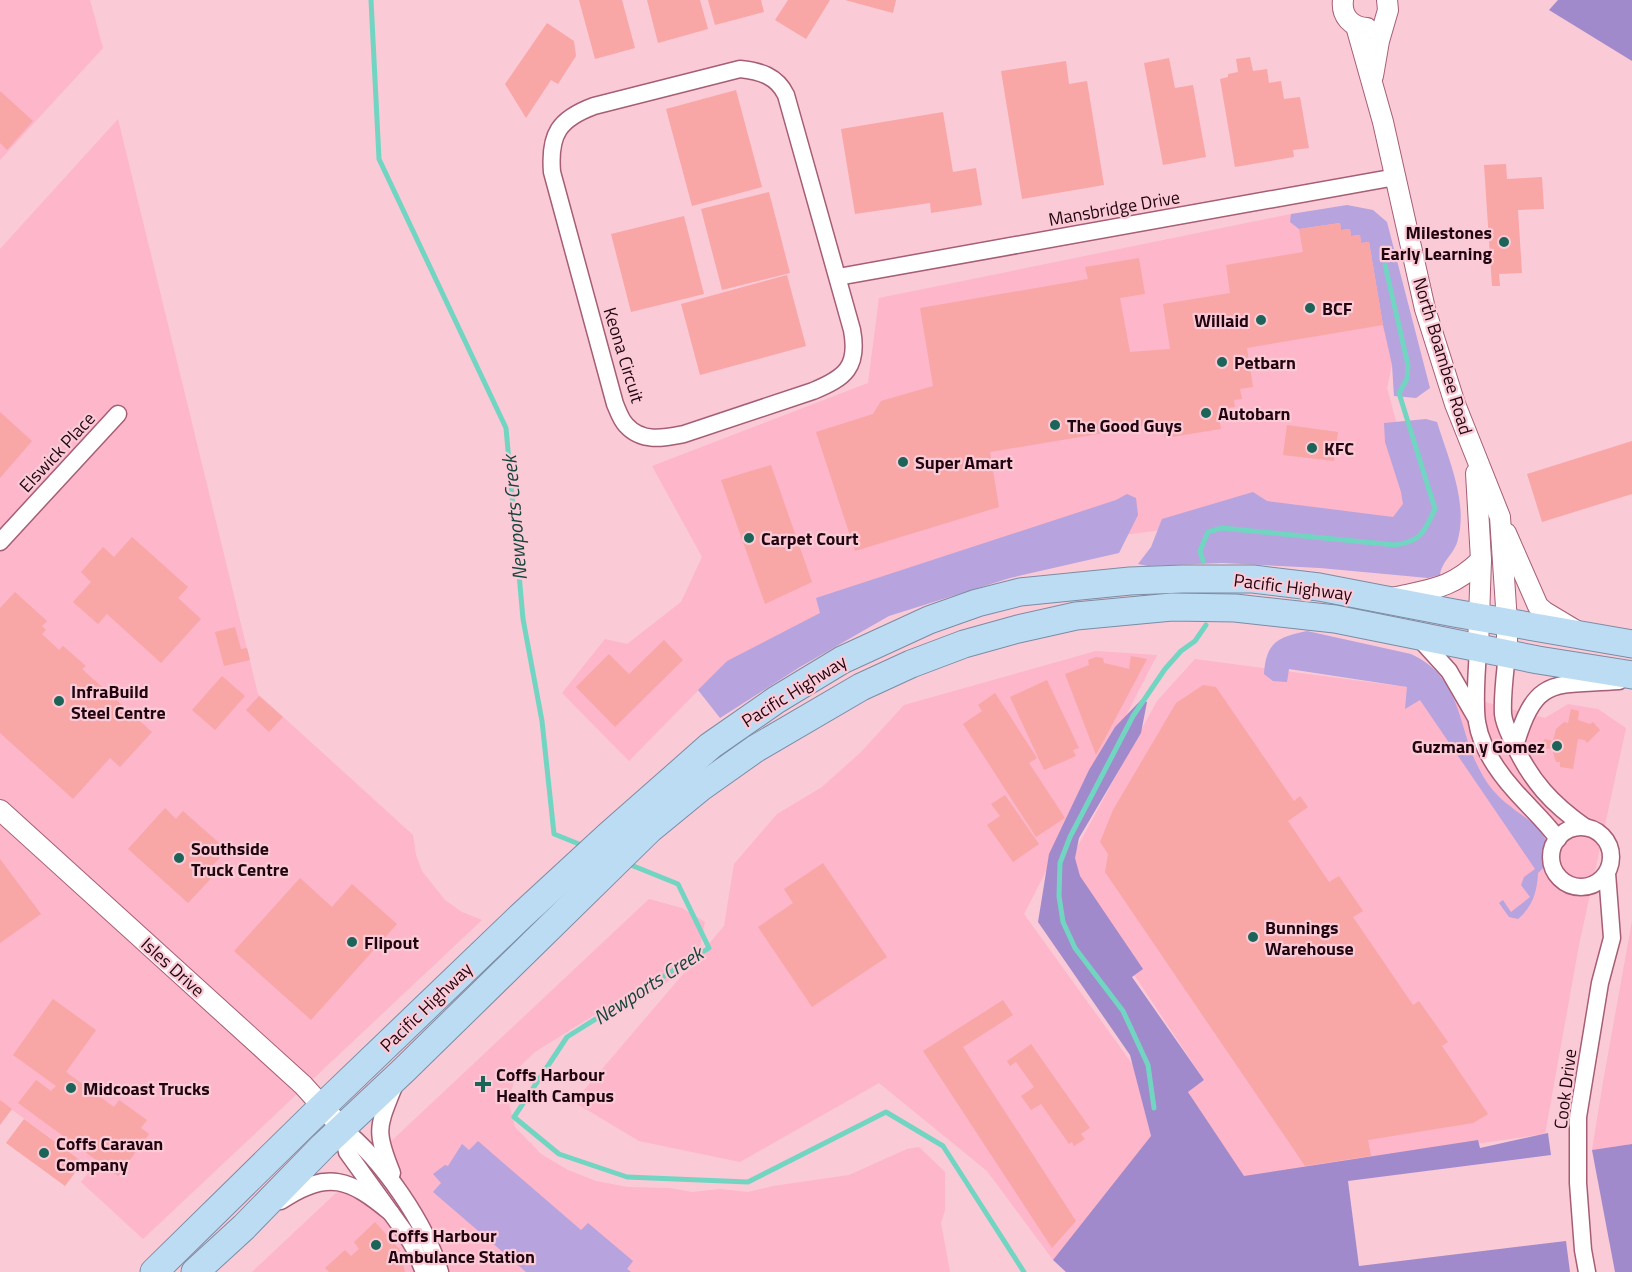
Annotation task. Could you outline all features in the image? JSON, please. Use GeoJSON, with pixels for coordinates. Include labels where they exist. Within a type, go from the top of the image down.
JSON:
{"type":"FeatureCollection","features":[{"type":"Feature","properties":{"kind":"highway","name":"Pacific Highway"},"geometry":{"type":"LineString","coordinates":[[154,1272],[322,1106],[587,873],[710,746],[776,700],[842,660],[928,620],[977,603],[1020,592],[1182,579],[1253,579],[1319,586],[1384,600],[1632,644]]}},
{"type":"Feature","properties":{"kind":"highway","name":"Pacific Highway"},"geometry":{"type":"LineString","coordinates":[[620,841],[755,749],[833,702],[911,664],[964,644],[1076,616],[1172,607],[1280,612],[1335,619],[1507,654],[1632,675]]}},
{"type":"Feature","properties":{"kind":"highway","name":"Pacific Highway"},"geometry":{"type":"LineString","coordinates":[[195,1272],[398,1076],[587,873]]}},
{"type":"Feature","properties":{"kind":"street","name":"North Boambee Road"},"geometry":{"type":"LineString","coordinates":[[1343,0],[1343,11],[1356,26],[1373,81],[1425,309],[1455,404],[1500,517],[1507,654]]}},
{"type":"Feature","properties":{"kind":"street","name":"North Boambee Road"},"geometry":{"type":"LineString","coordinates":[[1373,81],[1379,41],[1388,5]]}},
{"type":"Feature","properties":{"kind":"street"},"geometry":{"type":"LineString","coordinates":[[1356,26],[1370,28],[1376,25],[1388,5]]}},
{"type":"Feature","properties":{"kind":"street","name":"Keona Circuit"},"geometry":{"type":"LineString","coordinates":[[740,69],[755,70],[773,78],[782,85],[786,95],[838,277],[855,343],[853,360],[845,374],[834,383],[813,391],[684,434],[665,438],[646,438],[626,426],[615,404],[552,172],[550,151],[553,140],[563,122],[576,112],[594,106],[740,69]]}},
{"type":"Feature","properties":{"kind":"street","name":"Mansbridge Drive"},"geometry":{"type":"LineString","coordinates":[[838,277],[1396,177]]}},
{"type":"Feature","properties":{"kind":"street","name":"Elswick Place"},"geometry":{"type":"LineString","coordinates":[[0,542],[118,414]]}},
{"type":"Feature","properties":{"kind":"street","name":"North Boambee Road"},"geometry":{"type":"LineString","coordinates":[[1474,455],[1481,560],[1478,648]]}},
{"type":"Feature","properties":{"kind":"street"},"geometry":{"type":"LineString","coordinates":[[1500,517],[1512,550],[1538,606],[1585,636]]}},
{"type":"Feature","properties":{"kind":"street"},"geometry":{"type":"LineString","coordinates":[[1384,600],[1451,584],[1468,573],[1481,560]]}},
{"type":"Feature","properties":{"kind":"street"},"geometry":{"type":"LineString","coordinates":[[1417,636],[1444,664],[1455,680],[1497,769],[1558,839]]}},
{"type":"Feature","properties":{"kind":"street"},"geometry":{"type":"LineString","coordinates":[[1477,723],[1478,648]]}},
{"type":"Feature","properties":{"kind":"street"},"geometry":{"type":"LineString","coordinates":[[1507,654],[1503,716],[1526,769],[1567,815],[1600,834],[1610,848],[1611,857],[1607,873],[1601,880],[1584,887]]}},
{"type":"Feature","properties":{"kind":"street"},"geometry":{"type":"LineString","coordinates":[[1515,746],[1523,718],[1529,707],[1544,690],[1562,685],[1632,681]]}},
{"type":"Feature","properties":{"kind":"street","name":"Isles Drive"},"geometry":{"type":"LineString","coordinates":[[0,810],[303,1085],[342,1128]]}},
{"type":"Feature","properties":{"kind":"street"},"geometry":{"type":"LineString","coordinates":[[1585,827],[1569,830],[1558,839],[1552,854],[1555,871],[1567,883],[1584,887],[1610,913]]}},
{"type":"Feature","properties":{"kind":"street","name":"Cook Drive"},"geometry":{"type":"LineString","coordinates":[[1587,1272],[1578,1183],[1578,1117],[1600,983],[1612,938],[1607,873]]}},
{"type":"Feature","properties":{"kind":"street"},"geometry":{"type":"LineString","coordinates":[[398,1076],[379,1128],[380,1144],[402,1196],[430,1246],[441,1272]]}},
{"type":"Feature","properties":{"kind":"street"},"geometry":{"type":"LineString","coordinates":[[342,1128],[369,1153],[402,1196]]}},
{"type":"Feature","properties":{"kind":"street"},"geometry":{"type":"LineString","coordinates":[[342,1128],[347,1152],[392,1213],[414,1248],[424,1272]]}},
{"type":"Feature","properties":{"kind":"street"},"geometry":{"type":"LineString","coordinates":[[244,1227],[295,1191],[309,1184],[326,1181],[341,1182],[354,1187],[372,1197],[392,1213]]}},
{"type":"Feature","properties":{"kind":"shaded area"},"geometry":{"type":"Polygon","coordinates":[[[0,0],[90,0],[103,48],[0,160],[0,0]]]}},
{"type":"Feature","properties":{"kind":"shaded area"},"geometry":{"type":"Polygon","coordinates":[[[1558,0],[1632,0],[1632,61],[1549,10],[1558,0]]]}},
{"type":"Feature","properties":{"kind":"shaded area"},"geometry":{"type":"Polygon","coordinates":[[[118,119],[258,694],[413,835],[416,855],[422,871],[445,900],[462,912],[482,920],[143,1239],[81,1182],[92,1168],[0,1101],[0,249],[118,119]]]}},
{"type":"Feature","properties":{"kind":"shaded area"},"geometry":{"type":"Polygon","coordinates":[[[1347,205],[1373,210],[1387,222],[1430,388],[1416,398],[1394,396],[1392,365],[1369,242],[1361,243],[1360,235],[1351,236],[1350,229],[1341,230],[1340,223],[1299,229],[1290,222],[1291,214],[1347,205]]]}},
{"type":"Feature","properties":{"kind":"shaded area"},"geometry":{"type":"Polygon","coordinates":[[[1291,214],[1370,215],[1392,365],[1387,388],[1400,436],[1412,523],[1199,525],[958,557],[727,661],[629,761],[562,693],[605,639],[627,644],[681,602],[702,557],[652,466],[868,383],[879,298],[1291,214]]]}},
{"type":"Feature","properties":{"kind":"shaded area"},"geometry":{"type":"Polygon","coordinates":[[[1426,419],[1437,422],[1459,495],[1458,539],[1440,575],[1428,578],[1320,568],[1222,563],[1148,566],[1138,564],[1151,547],[1162,519],[1253,492],[1267,501],[1393,517],[1403,504],[1385,442],[1384,423],[1426,419]]]}},
{"type":"Feature","properties":{"kind":"shaded area"},"geometry":{"type":"Polygon","coordinates":[[[1127,494],[1136,498],[1138,515],[1119,553],[1010,578],[889,616],[800,667],[720,718],[698,690],[727,661],[820,613],[816,598],[1116,500],[1127,494]]]}},
{"type":"Feature","properties":{"kind":"shaded area"},"geometry":{"type":"Polygon","coordinates":[[[1307,631],[1411,654],[1441,677],[1457,707],[1474,759],[1486,780],[1502,800],[1535,825],[1548,846],[1548,858],[1545,866],[1538,873],[1533,898],[1518,919],[1509,917],[1499,903],[1503,900],[1511,912],[1530,897],[1521,885],[1524,877],[1535,869],[1420,700],[1405,709],[1407,687],[1289,669],[1287,682],[1273,681],[1264,674],[1267,655],[1275,643],[1288,636],[1307,631]]]}},
{"type":"Feature","properties":{"kind":"shaded area"},"geometry":{"type":"Polygon","coordinates":[[[1096,651],[1157,655],[1024,914],[1133,1065],[1151,1137],[1053,1260],[987,1171],[879,1083],[740,1162],[639,1141],[574,1102],[724,926],[734,864],[777,814],[822,787],[861,752],[904,705],[1096,651]]]}},
{"type":"Feature","properties":{"kind":"shaded area"},"geometry":{"type":"Polygon","coordinates":[[[1195,659],[1452,693],[1545,718],[1568,704],[1598,709],[1626,728],[1579,945],[1545,1134],[1244,1177],[1188,1092],[1204,1080],[1123,958],[1068,864],[1157,701],[1195,659]]]}},
{"type":"Feature","properties":{"kind":"shaded area"},"geometry":{"type":"Polygon","coordinates":[[[1141,700],[1147,702],[1141,733],[1079,838],[1075,858],[1080,876],[1143,969],[1132,977],[1204,1080],[1188,1092],[1244,1176],[1478,1140],[1480,1148],[1548,1133],[1551,1155],[1348,1181],[1359,1266],[1566,1241],[1570,1272],[1066,1272],[1053,1260],[1151,1136],[1130,1055],[1038,922],[1049,854],[1089,770],[1115,727],[1141,700]]]}},
{"type":"Feature","properties":{"kind":"shaded area","name":"Coffs Harbour Health Campus"},"geometry":{"type":"Polygon","coordinates":[[[649,899],[682,908],[705,922],[699,951],[662,987],[632,1004],[594,1015],[535,1052],[519,1067],[508,1100],[515,1127],[541,1154],[568,1170],[596,1181],[628,1187],[670,1188],[692,1192],[720,1189],[748,1192],[849,1175],[907,1149],[919,1147],[945,1172],[945,1210],[941,1223],[950,1272],[252,1272],[649,899]]]}},
{"type":"Feature","properties":{"kind":"shaded area"},"geometry":{"type":"Polygon","coordinates":[[[1632,921],[1632,1144],[1592,1150],[1603,1082],[1632,921]]]}},
{"type":"Feature","properties":{"kind":"shaded area"},"geometry":{"type":"Polygon","coordinates":[[[478,1141],[581,1230],[588,1223],[633,1261],[627,1269],[631,1272],[526,1272],[433,1192],[441,1183],[433,1174],[445,1165],[448,1166],[462,1144],[469,1150],[478,1141]]]}},
{"type":"Feature","properties":{"kind":"shaded area"},"geometry":{"type":"Polygon","coordinates":[[[1632,1144],[1632,1272],[1615,1272],[1592,1150],[1632,1144]]]}},
{"type":"Feature","properties":{"kind":"building"},"geometry":{"type":"Polygon","coordinates":[[[579,0],[622,0],[635,48],[595,59],[579,0]]]}},
{"type":"Feature","properties":{"kind":"building"},"geometry":{"type":"Polygon","coordinates":[[[647,0],[700,0],[708,29],[658,43],[647,0]]]}},
{"type":"Feature","properties":{"kind":"building"},"geometry":{"type":"Polygon","coordinates":[[[708,0],[761,0],[764,12],[715,25],[708,0]]]}},
{"type":"Feature","properties":{"kind":"building"},"geometry":{"type":"Polygon","coordinates":[[[788,0],[830,0],[806,39],[775,20],[788,0]]]}},
{"type":"Feature","properties":{"kind":"building"},"geometry":{"type":"Polygon","coordinates":[[[845,0],[896,0],[893,13],[845,0]]]}},
{"type":"Feature","properties":{"kind":"building"},"geometry":{"type":"Polygon","coordinates":[[[547,23],[574,41],[576,56],[558,84],[551,80],[526,118],[505,84],[547,23]]]}},
{"type":"Feature","properties":{"kind":"building"},"geometry":{"type":"Polygon","coordinates":[[[1250,57],[1253,71],[1267,69],[1269,83],[1281,81],[1284,99],[1300,97],[1309,148],[1293,150],[1294,157],[1235,167],[1220,79],[1238,72],[1236,59],[1250,57]]]}},
{"type":"Feature","properties":{"kind":"building"},"geometry":{"type":"Polygon","coordinates":[[[1169,58],[1175,88],[1193,85],[1206,157],[1163,165],[1144,63],[1169,58]]]}},
{"type":"Feature","properties":{"kind":"building"},"geometry":{"type":"Polygon","coordinates":[[[1066,61],[1069,84],[1087,81],[1104,185],[1022,199],[1001,71],[1066,61]]]}},
{"type":"Feature","properties":{"kind":"building"},"geometry":{"type":"Polygon","coordinates":[[[736,90],[762,187],[692,206],[666,109],[736,90]]]}},
{"type":"Feature","properties":{"kind":"building"},"geometry":{"type":"Polygon","coordinates":[[[0,91],[33,121],[7,150],[0,143],[0,91]]]}},
{"type":"Feature","properties":{"kind":"building"},"geometry":{"type":"Polygon","coordinates":[[[943,112],[953,172],[976,168],[982,205],[931,213],[930,203],[855,214],[841,129],[943,112]]]}},
{"type":"Feature","properties":{"kind":"building","name":"Milestones Early Learning"},"geometry":{"type":"Polygon","coordinates":[[[1506,164],[1507,179],[1542,177],[1544,209],[1518,210],[1522,273],[1499,274],[1500,286],[1492,286],[1484,165],[1506,164]]]}},
{"type":"Feature","properties":{"kind":"building"},"geometry":{"type":"Polygon","coordinates":[[[769,192],[790,273],[722,290],[701,209],[769,192]]]}},
{"type":"Feature","properties":{"kind":"building"},"geometry":{"type":"Polygon","coordinates":[[[684,216],[704,294],[631,312],[611,234],[684,216]]]}},
{"type":"Feature","properties":{"kind":"building"},"geometry":{"type":"Polygon","coordinates":[[[1340,223],[1341,230],[1350,229],[1351,236],[1360,235],[1361,243],[1369,242],[1383,325],[1247,348],[1253,387],[1240,389],[1242,399],[1234,400],[1235,407],[1226,408],[1228,416],[1219,417],[1221,429],[1165,438],[1163,423],[990,452],[999,507],[855,551],[816,432],[873,414],[881,401],[933,386],[920,308],[1088,279],[1085,267],[1139,258],[1145,294],[1120,298],[1130,352],[1170,349],[1163,304],[1230,293],[1226,265],[1303,252],[1299,229],[1340,223]]]}},
{"type":"Feature","properties":{"kind":"building"},"geometry":{"type":"Polygon","coordinates":[[[787,275],[806,346],[700,375],[681,304],[787,275]]]}},
{"type":"Feature","properties":{"kind":"building"},"geometry":{"type":"Polygon","coordinates":[[[0,412],[32,441],[0,478],[0,412]]]}},
{"type":"Feature","properties":{"kind":"building"},"geometry":{"type":"Polygon","coordinates":[[[1287,425],[1338,432],[1334,461],[1283,455],[1287,425]]]}},
{"type":"Feature","properties":{"kind":"building"},"geometry":{"type":"Polygon","coordinates":[[[1632,441],[1632,494],[1542,522],[1527,474],[1632,441]]]}},
{"type":"Feature","properties":{"kind":"building"},"geometry":{"type":"Polygon","coordinates":[[[771,465],[812,582],[765,604],[721,480],[771,465]]]}},
{"type":"Feature","properties":{"kind":"building"},"geometry":{"type":"Polygon","coordinates":[[[132,537],[188,587],[178,598],[201,619],[161,663],[107,614],[98,624],[73,602],[91,582],[81,572],[103,547],[114,557],[132,537]]]}},
{"type":"Feature","properties":{"kind":"building","name":"InfraBuild Steel Centre"},"geometry":{"type":"Polygon","coordinates":[[[15,592],[47,621],[42,626],[46,630],[42,634],[59,650],[63,646],[86,666],[82,669],[152,732],[120,767],[110,758],[73,799],[0,733],[0,608],[15,592]]]}},
{"type":"Feature","properties":{"kind":"building"},"geometry":{"type":"Polygon","coordinates":[[[235,627],[241,649],[247,648],[250,660],[224,666],[215,632],[235,627]]]}},
{"type":"Feature","properties":{"kind":"building"},"geometry":{"type":"Polygon","coordinates":[[[664,640],[683,660],[615,727],[576,687],[609,654],[629,674],[664,640]]]}},
{"type":"Feature","properties":{"kind":"building"},"geometry":{"type":"Polygon","coordinates":[[[1131,656],[1147,659],[1096,755],[1065,674],[1089,665],[1088,660],[1096,657],[1103,658],[1104,663],[1129,669],[1131,656]]]}},
{"type":"Feature","properties":{"kind":"building"},"geometry":{"type":"Polygon","coordinates":[[[222,676],[245,696],[215,730],[192,710],[222,676]]]}},
{"type":"Feature","properties":{"kind":"building"},"geometry":{"type":"Polygon","coordinates":[[[1047,680],[1079,748],[1073,750],[1076,756],[1044,770],[1010,697],[1047,680]]]}},
{"type":"Feature","properties":{"kind":"building"},"geometry":{"type":"Polygon","coordinates":[[[1203,685],[1216,687],[1294,801],[1300,796],[1308,807],[1288,821],[1329,882],[1339,876],[1363,911],[1353,917],[1413,1005],[1419,1001],[1448,1042],[1442,1046],[1488,1114],[1473,1123],[1368,1140],[1371,1156],[1305,1166],[1105,872],[1108,854],[1100,842],[1113,810],[1176,703],[1203,685]]]}},
{"type":"Feature","properties":{"kind":"building"},"geometry":{"type":"Polygon","coordinates":[[[995,693],[1037,758],[1029,763],[1065,818],[1036,837],[963,724],[982,711],[978,705],[995,693]]]}},
{"type":"Feature","properties":{"kind":"building"},"geometry":{"type":"Polygon","coordinates":[[[259,696],[283,717],[269,732],[246,710],[259,696]]]}},
{"type":"Feature","properties":{"kind":"building"},"geometry":{"type":"Polygon","coordinates":[[[1571,709],[1579,711],[1578,720],[1590,724],[1593,722],[1600,730],[1587,743],[1585,740],[1578,739],[1573,769],[1560,767],[1560,762],[1556,762],[1552,749],[1542,748],[1544,739],[1553,741],[1556,729],[1564,722],[1568,723],[1571,709]]]}},
{"type":"Feature","properties":{"kind":"building"},"geometry":{"type":"Polygon","coordinates":[[[1005,795],[1039,844],[1013,862],[987,825],[1000,816],[991,804],[1005,795]]]}},
{"type":"Feature","properties":{"kind":"building","name":"Southside Truck Centre"},"geometry":{"type":"Polygon","coordinates":[[[165,808],[176,819],[183,811],[227,850],[212,866],[218,871],[188,903],[128,849],[165,808]]]}},
{"type":"Feature","properties":{"kind":"building"},"geometry":{"type":"Polygon","coordinates":[[[0,859],[41,914],[0,943],[0,859]]]}},
{"type":"Feature","properties":{"kind":"building"},"geometry":{"type":"Polygon","coordinates":[[[823,863],[887,957],[812,1007],[758,927],[793,903],[784,889],[823,863]]]}},
{"type":"Feature","properties":{"kind":"building"},"geometry":{"type":"Polygon","coordinates":[[[300,878],[332,907],[352,884],[397,924],[311,1020],[234,951],[300,878]]]}},
{"type":"Feature","properties":{"kind":"building","name":"Midcoast Trucks"},"geometry":{"type":"Polygon","coordinates":[[[53,999],[96,1030],[66,1072],[114,1107],[119,1100],[147,1120],[141,1128],[149,1134],[118,1176],[18,1103],[36,1080],[51,1091],[56,1086],[13,1055],[53,999]]]}},
{"type":"Feature","properties":{"kind":"building"},"geometry":{"type":"Polygon","coordinates":[[[1003,1000],[1013,1015],[963,1047],[1076,1221],[1052,1248],[923,1051],[1003,1000]]]}},
{"type":"Feature","properties":{"kind":"building"},"geometry":{"type":"Polygon","coordinates":[[[1031,1044],[1090,1128],[1081,1134],[1085,1139],[1074,1146],[1072,1142],[1069,1144],[1041,1104],[1031,1110],[1021,1096],[1034,1087],[1016,1062],[1010,1066],[1007,1061],[1031,1044]]]}},
{"type":"Feature","properties":{"kind":"building"},"geometry":{"type":"Polygon","coordinates":[[[0,1100],[12,1109],[0,1125],[0,1100]]]}},
{"type":"Feature","properties":{"kind":"building","name":"Coffs Caravan Company"},"geometry":{"type":"Polygon","coordinates":[[[24,1119],[83,1162],[65,1186],[6,1143],[24,1119]]]}},
{"type":"Feature","properties":{"kind":"building","name":"Coffs Harbour Ambulance Station"},"geometry":{"type":"Polygon","coordinates":[[[375,1222],[400,1250],[405,1272],[329,1272],[325,1268],[345,1250],[351,1256],[359,1249],[354,1242],[375,1222]]]}},
{"type":"Feature","properties":{"kind":"waterway","name":"Newports Creek"},"geometry":{"type":"LineString","coordinates":[[371,0],[379,159],[506,428],[523,619],[542,721],[554,834],[584,846]]}},
{"type":"Feature","properties":{"kind":"waterway"},"geometry":{"type":"LineString","coordinates":[[1203,561],[1200,551],[1208,532],[1222,528],[1395,545],[1417,538],[1425,529],[1435,509],[1399,393],[1407,379],[1408,365],[1385,265]]}},
{"type":"Feature","properties":{"kind":"waterway"},"geometry":{"type":"LineString","coordinates":[[1154,1108],[1148,1065],[1123,1011],[1075,948],[1063,922],[1059,896],[1060,863],[1070,837],[1133,716],[1165,669],[1181,651],[1195,641],[1206,625]]}},
{"type":"Feature","properties":{"kind":"waterway","name":"Newports Creek"},"geometry":{"type":"LineString","coordinates":[[626,863],[678,884],[709,948],[567,1037],[514,1117],[559,1154],[627,1177],[748,1182],[886,1112],[943,1146],[1024,1272]]}},
{"type":"Feature","properties":{"kind":"place","name":"Milestones Early Learning"},"geometry":{"type":"Point","coordinates":[1504,242]}},
{"type":"Feature","properties":{"kind":"place","name":"BCF"},"geometry":{"type":"Point","coordinates":[1310,308]}},
{"type":"Feature","properties":{"kind":"place","name":"Willaid"},"geometry":{"type":"Point","coordinates":[1261,320]}},
{"type":"Feature","properties":{"kind":"place","name":"Petbarn"},"geometry":{"type":"Point","coordinates":[1222,362]}},
{"type":"Feature","properties":{"kind":"place","name":"Autobarn"},"geometry":{"type":"Point","coordinates":[1206,413]}},
{"type":"Feature","properties":{"kind":"place","name":"The Good Guys"},"geometry":{"type":"Point","coordinates":[1055,425]}},
{"type":"Feature","properties":{"kind":"place","name":"KFC"},"geometry":{"type":"Point","coordinates":[1312,448]}},
{"type":"Feature","properties":{"kind":"place","name":"Super Amart"},"geometry":{"type":"Point","coordinates":[903,462]}},
{"type":"Feature","properties":{"kind":"place","name":"Carpet Court"},"geometry":{"type":"Point","coordinates":[749,538]}},
{"type":"Feature","properties":{"kind":"place","name":"InfraBuild Steel Centre"},"geometry":{"type":"Point","coordinates":[59,701]}},
{"type":"Feature","properties":{"kind":"place","name":"Guzman y Gomez"},"geometry":{"type":"Point","coordinates":[1557,746]}},
{"type":"Feature","properties":{"kind":"place","name":"Southside Truck Centre"},"geometry":{"type":"Point","coordinates":[179,858]}},
{"type":"Feature","properties":{"kind":"place","name":"Bunnings Warehouse"},"geometry":{"type":"Point","coordinates":[1253,937]}},
{"type":"Feature","properties":{"kind":"place","name":"Flipout"},"geometry":{"type":"Point","coordinates":[352,942]}},
{"type":"Feature","properties":{"kind":"place","name":"Coffs Harbour Health Campus"},"geometry":{"type":"Point","coordinates":[483,1084]}},
{"type":"Feature","properties":{"kind":"place","name":"Midcoast Trucks"},"geometry":{"type":"Point","coordinates":[71,1088]}},
{"type":"Feature","properties":{"kind":"place","name":"Coffs Caravan Company"},"geometry":{"type":"Point","coordinates":[44,1153]}},
{"type":"Feature","properties":{"kind":"place","name":"Coffs Harbour Ambulance Station"},"geometry":{"type":"Point","coordinates":[376,1245]}}]}
